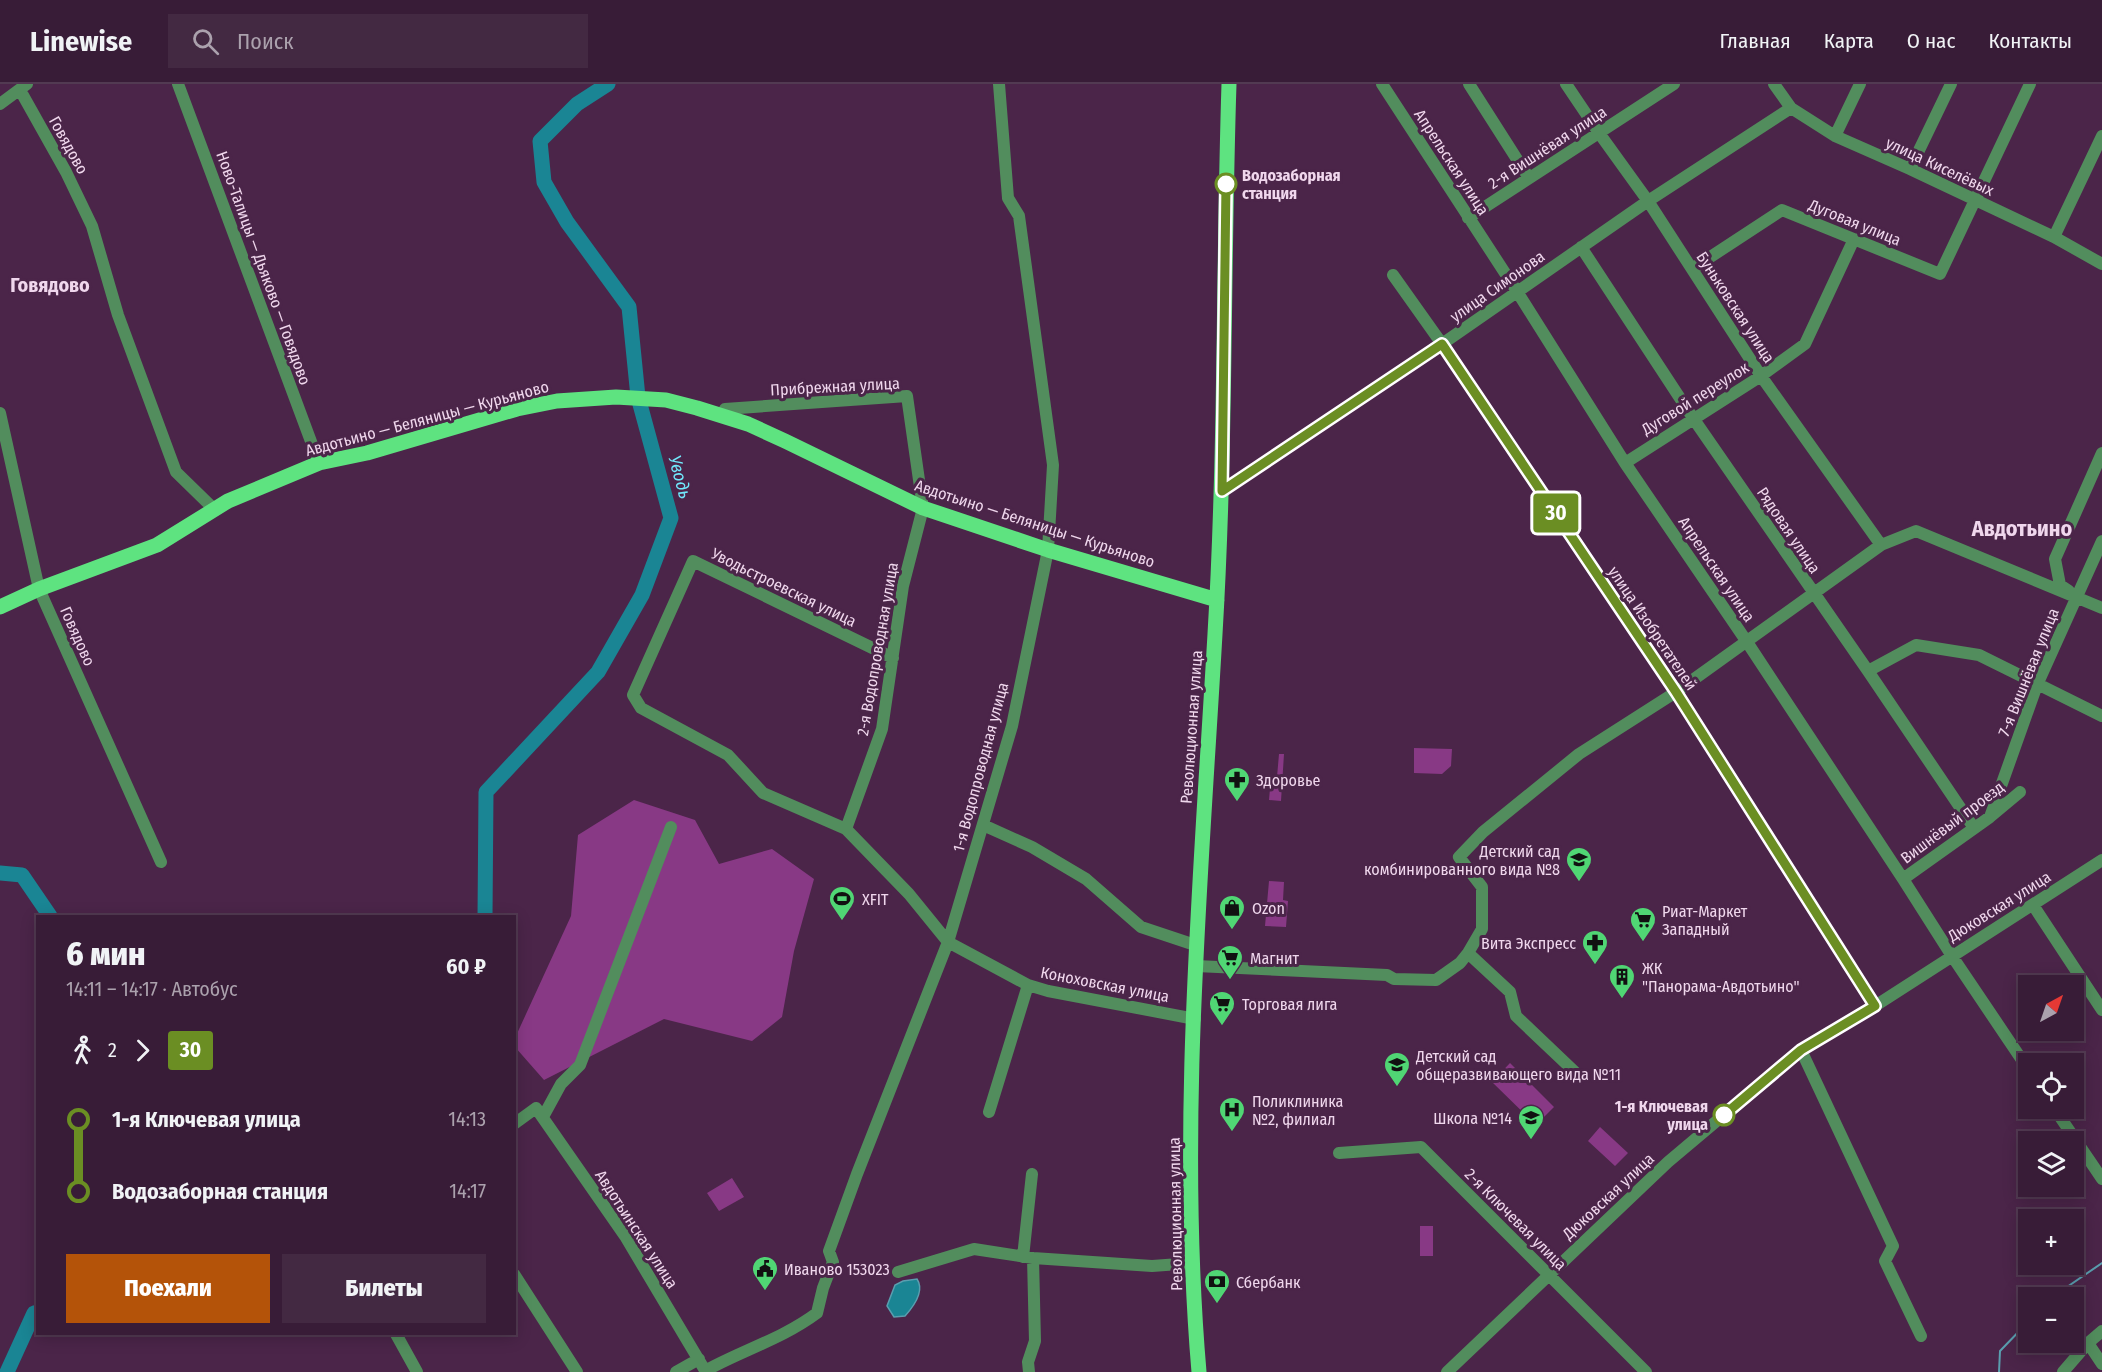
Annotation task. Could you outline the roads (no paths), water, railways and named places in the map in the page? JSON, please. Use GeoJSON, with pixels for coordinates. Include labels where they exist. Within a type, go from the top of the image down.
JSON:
{"type":"FeatureCollection","features":[{"type":"Feature","properties":{"kind":"main road","name":"Революционная улица"},"geometry":{"type":"LineString","coordinates":[[1198,1372],[1191,1142],[1196,966],[1222,491],[1229,84]]}},
{"type":"Feature","properties":{"kind":"main road","name":"Авдотьино — Беляницы — Курьяново"},"geometry":{"type":"LineString","coordinates":[[0,607],[39,589],[157,545],[228,501],[319,463],[367,453],[517,409],[557,401],[616,397],[666,400],[748,424],[923,508],[1048,550],[1217,600]]}},
{"type":"Feature","properties":{"kind":"street","name":"Ново-Талицы — Дьяково — Говядово"},"geometry":{"type":"LineString","coordinates":[[178,84],[319,463]]}},
{"type":"Feature","properties":{"kind":"street","name":"1-я Водопроводная улица"},"geometry":{"type":"LineString","coordinates":[[705,1372],[730,1357],[788,1333],[817,1313],[833,1262],[829,1251],[948,942],[1012,726],[1048,550],[1053,465],[1019,216],[1008,198],[999,84]]}},
{"type":"Feature","properties":{"kind":"street","name":"Апрельская улица"},"geometry":{"type":"LineString","coordinates":[[1382,84],[1518,293],[1624,463],[1747,642],[2018,1054]]}},
{"type":"Feature","properties":{"kind":"street"},"geometry":{"type":"LineString","coordinates":[[1469,84],[1529,178]]}},
{"type":"Feature","properties":{"kind":"street","name":"Буньковская улица"},"geometry":{"type":"LineString","coordinates":[[1566,84],[1648,201],[1761,376],[1881,545]]}},
{"type":"Feature","properties":{"kind":"street","name":"улица Киселёвых"},"geometry":{"type":"LineString","coordinates":[[1774,84],[1791,108],[1835,136],[2054,237],[2102,264]]}},
{"type":"Feature","properties":{"kind":"street"},"geometry":{"type":"LineString","coordinates":[[1835,136],[1860,84]]}},
{"type":"Feature","properties":{"kind":"street"},"geometry":{"type":"LineString","coordinates":[[1910,169],[1951,84]]}},
{"type":"Feature","properties":{"kind":"street"},"geometry":{"type":"LineString","coordinates":[[1975,200],[2030,84]]}},
{"type":"Feature","properties":{"kind":"street","name":"2-я Вишнёвая улица"},"geometry":{"type":"LineString","coordinates":[[1468,218],[1668,86]]}},
{"type":"Feature","properties":{"kind":"street","name":"Говядово"},"geometry":{"type":"LineString","coordinates":[[0,104],[24,87],[92,226],[118,315],[176,472],[215,510]]}},
{"type":"Feature","properties":{"kind":"street","name":"улица Симонова"},"geometry":{"type":"LineString","coordinates":[[1222,491],[1518,293],[1648,201],[1791,108]]}},
{"type":"Feature","properties":{"kind":"street"},"geometry":{"type":"LineString","coordinates":[[2054,237],[2102,136]]}},
{"type":"Feature","properties":{"kind":"street","name":"Дуговая улица"},"geometry":{"type":"LineString","coordinates":[[1692,269],[1782,210],[1940,274],[1975,200]]}},
{"type":"Feature","properties":{"kind":"street","name":"Дуговой переулок"},"geometry":{"type":"LineString","coordinates":[[1624,463],[1761,376],[1805,344],[1854,238]]}},
{"type":"Feature","properties":{"kind":"street","name":"Рядовая улица"},"geometry":{"type":"LineString","coordinates":[[1581,247],[1693,418],[1974,828]]}},
{"type":"Feature","properties":{"kind":"street","name":"улица Изобретателей"},"geometry":{"type":"LineString","coordinates":[[1393,275],[1676,692],[1875,1006]]}},
{"type":"Feature","properties":{"kind":"street","name":"Прибрежная улица"},"geometry":{"type":"LineString","coordinates":[[725,409],[908,396],[923,508]]}},
{"type":"Feature","properties":{"kind":"street","name":"Говядово"},"geometry":{"type":"LineString","coordinates":[[0,413],[39,589],[161,862]]}},
{"type":"Feature","properties":{"kind":"street"},"geometry":{"type":"LineString","coordinates":[[2078,597],[2060,585],[2055,559],[2102,453]]}},
{"type":"Feature","properties":{"kind":"street","name":"2-я Водопроводная улица"},"geometry":{"type":"LineString","coordinates":[[846,829],[882,729],[903,586],[923,508]]}},
{"type":"Feature","properties":{"kind":"street"},"geometry":{"type":"LineString","coordinates":[[1196,966],[1387,975],[1394,979],[1436,980],[1460,963],[1482,929],[1482,887],[1459,857],[1483,832],[1564,765],[1676,692],[1812,592],[1881,545],[1916,531],[2102,608]]}},
{"type":"Feature","properties":{"kind":"street","name":"7-я Вишнёвая улица"},"geometry":{"type":"LineString","coordinates":[[1990,817],[2037,685],[2102,541]]}},
{"type":"Feature","properties":{"kind":"street","name":"Уводьстроевская улица"},"geometry":{"type":"LineString","coordinates":[[846,829],[763,793],[728,755],[641,708],[633,695],[693,561],[893,658]]}},
{"type":"Feature","properties":{"kind":"street"},"geometry":{"type":"LineString","coordinates":[[1868,671],[1916,645],[1979,655],[2102,716]]}},
{"type":"Feature","properties":{"kind":"street","name":"Вишнёвый проезд"},"geometry":{"type":"LineString","coordinates":[[1903,879],[1990,817],[2019,792]]}},
{"type":"Feature","properties":{"kind":"street"},"geometry":{"type":"LineString","coordinates":[[983,825],[1032,847],[1086,879],[1141,927],[1197,946]]}},
{"type":"Feature","properties":{"kind":"street"},"geometry":{"type":"LineString","coordinates":[[516,1123],[539,1112],[561,1084],[580,1065],[670,827]]}},
{"type":"Feature","properties":{"kind":"street"},"geometry":{"type":"LineString","coordinates":[[846,829],[909,894],[948,942]]}},
{"type":"Feature","properties":{"kind":"street","name":"Дюковская улица"},"geometry":{"type":"LineString","coordinates":[[1447,1372],[1668,1162],[1801,1050],[1875,1006],[2102,860]]}},
{"type":"Feature","properties":{"kind":"street"},"geometry":{"type":"LineString","coordinates":[[2033,905],[2102,1010]]}},
{"type":"Feature","properties":{"kind":"street","name":"Коноховская улица"},"geometry":{"type":"LineString","coordinates":[[948,942],[1028,985],[1048,991],[1195,1019]]}},
{"type":"Feature","properties":{"kind":"street"},"geometry":{"type":"LineString","coordinates":[[1468,953],[1510,992],[1516,1016],[1576,1073]]}},
{"type":"Feature","properties":{"kind":"street"},"geometry":{"type":"LineString","coordinates":[[989,1112],[1028,985]]}},
{"type":"Feature","properties":{"kind":"street"},"geometry":{"type":"LineString","coordinates":[[1801,1050],[1893,1246],[1885,1261],[1921,1336]]}},
{"type":"Feature","properties":{"kind":"street","name":"Авдотьинская улица"},"geometry":{"type":"LineString","coordinates":[[539,1112],[625,1236],[705,1372]]}},
{"type":"Feature","properties":{"kind":"street"},"geometry":{"type":"LineString","coordinates":[[2062,1119],[2101,1176]]}},
{"type":"Feature","properties":{"kind":"street","name":"2-я Ключевая улица"},"geometry":{"type":"LineString","coordinates":[[1339,1153],[1421,1147],[1646,1372]]}},
{"type":"Feature","properties":{"kind":"street"},"geometry":{"type":"LineString","coordinates":[[1028,1367],[1035,1341],[1028,1257],[1032,1174]]}},
{"type":"Feature","properties":{"kind":"street"},"geometry":{"type":"LineString","coordinates":[[898,1272],[974,1249],[1028,1257],[1152,1266],[1193,1263]]}},
{"type":"Feature","properties":{"kind":"street"},"geometry":{"type":"LineString","coordinates":[[516,1277],[577,1372]]}},
{"type":"Feature","properties":{"kind":"street"},"geometry":{"type":"LineString","coordinates":[[2063,1372],[2088,1343],[2102,1331]]}},
{"type":"Feature","properties":{"kind":"street"},"geometry":{"type":"LineString","coordinates":[[397,1335],[417,1372]]}},
{"type":"Feature","properties":{"kind":"street"},"geometry":{"type":"LineString","coordinates":[[2088,1343],[2102,1364]]}},
{"type":"Feature","properties":{"kind":"street"},"geometry":{"type":"LineString","coordinates":[[676,1372],[699,1359]]}},
{"type":"Feature","properties":{"kind":"waterway","name":"Уводь"},"geometry":{"type":"LineString","coordinates":[[485,915],[486,792],[598,672],[642,595],[671,518],[638,397],[629,307],[567,222],[544,182],[540,141],[577,104],[608,84]]}},
{"type":"Feature","properties":{"kind":"waterway"},"geometry":{"type":"LineString","coordinates":[[0,873],[22,875],[49,915]]}},
{"type":"Feature","properties":{"kind":"waterway"},"geometry":{"type":"LineString","coordinates":[[2067,1287],[2102,1263]]}},
{"type":"Feature","properties":{"kind":"waterway","name":"Уводь"},"geometry":{"type":"LineString","coordinates":[[7,1372],[36,1312]]}},
{"type":"Feature","properties":{"kind":"waterway"},"geometry":{"type":"LineString","coordinates":[[1999,1372],[2000,1351],[2018,1332]]}},
{"type":"Feature","properties":{"kind":"place","name":"Водозаборная станция"},"geometry":{"type":"Point","coordinates":[1226,184]}},
{"type":"Feature","properties":{"kind":"place","name":"Здоровье"},"geometry":{"type":"Point","coordinates":[1237,803]}},
{"type":"Feature","properties":{"kind":"place","name":"Детский сад комбинированного вида №8"},"geometry":{"type":"Point","coordinates":[1579,883]}},
{"type":"Feature","properties":{"kind":"place","name":"XFIT"},"geometry":{"type":"Point","coordinates":[842,922]}},
{"type":"Feature","properties":{"kind":"place","name":"Ozon"},"geometry":{"type":"Point","coordinates":[1232,931]}},
{"type":"Feature","properties":{"kind":"place","name":"Риат-Маркет Западный"},"geometry":{"type":"Point","coordinates":[1643,943]}},
{"type":"Feature","properties":{"kind":"place","name":"Вита Экспресс"},"geometry":{"type":"Point","coordinates":[1595,966]}},
{"type":"Feature","properties":{"kind":"place","name":"Магнит"},"geometry":{"type":"Point","coordinates":[1230,981]}},
{"type":"Feature","properties":{"kind":"place","name":"ЖК \"Панорама-Авдотьино\""},"geometry":{"type":"Point","coordinates":[1622,1000]}},
{"type":"Feature","properties":{"kind":"place","name":"Торговая лига"},"geometry":{"type":"Point","coordinates":[1222,1027]}},
{"type":"Feature","properties":{"kind":"place","name":"Детский сад общеразвивающего вида №11"},"geometry":{"type":"Point","coordinates":[1397,1088]}},
{"type":"Feature","properties":{"kind":"place","name":"1-я Ключевая улица"},"geometry":{"type":"Point","coordinates":[1724,1115]}},
{"type":"Feature","properties":{"kind":"place","name":"Поликлиника №2, филиал"},"geometry":{"type":"Point","coordinates":[1232,1133]}},
{"type":"Feature","properties":{"kind":"place","name":"Школа №14"},"geometry":{"type":"Point","coordinates":[1531,1141]}},
{"type":"Feature","properties":{"kind":"place","name":"Иваново 153023"},"geometry":{"type":"Point","coordinates":[765,1292]}},
{"type":"Feature","properties":{"kind":"place","name":"Сбербанк"},"geometry":{"type":"Point","coordinates":[1217,1305]}},
{"type":"Feature","properties":{"kind":"district","name":"Говядово"},"geometry":{"type":"Point","coordinates":[50,285]}},
{"type":"Feature","properties":{"kind":"district","name":"Авдотьино"},"geometry":{"type":"Point","coordinates":[2022,528]}}]}
